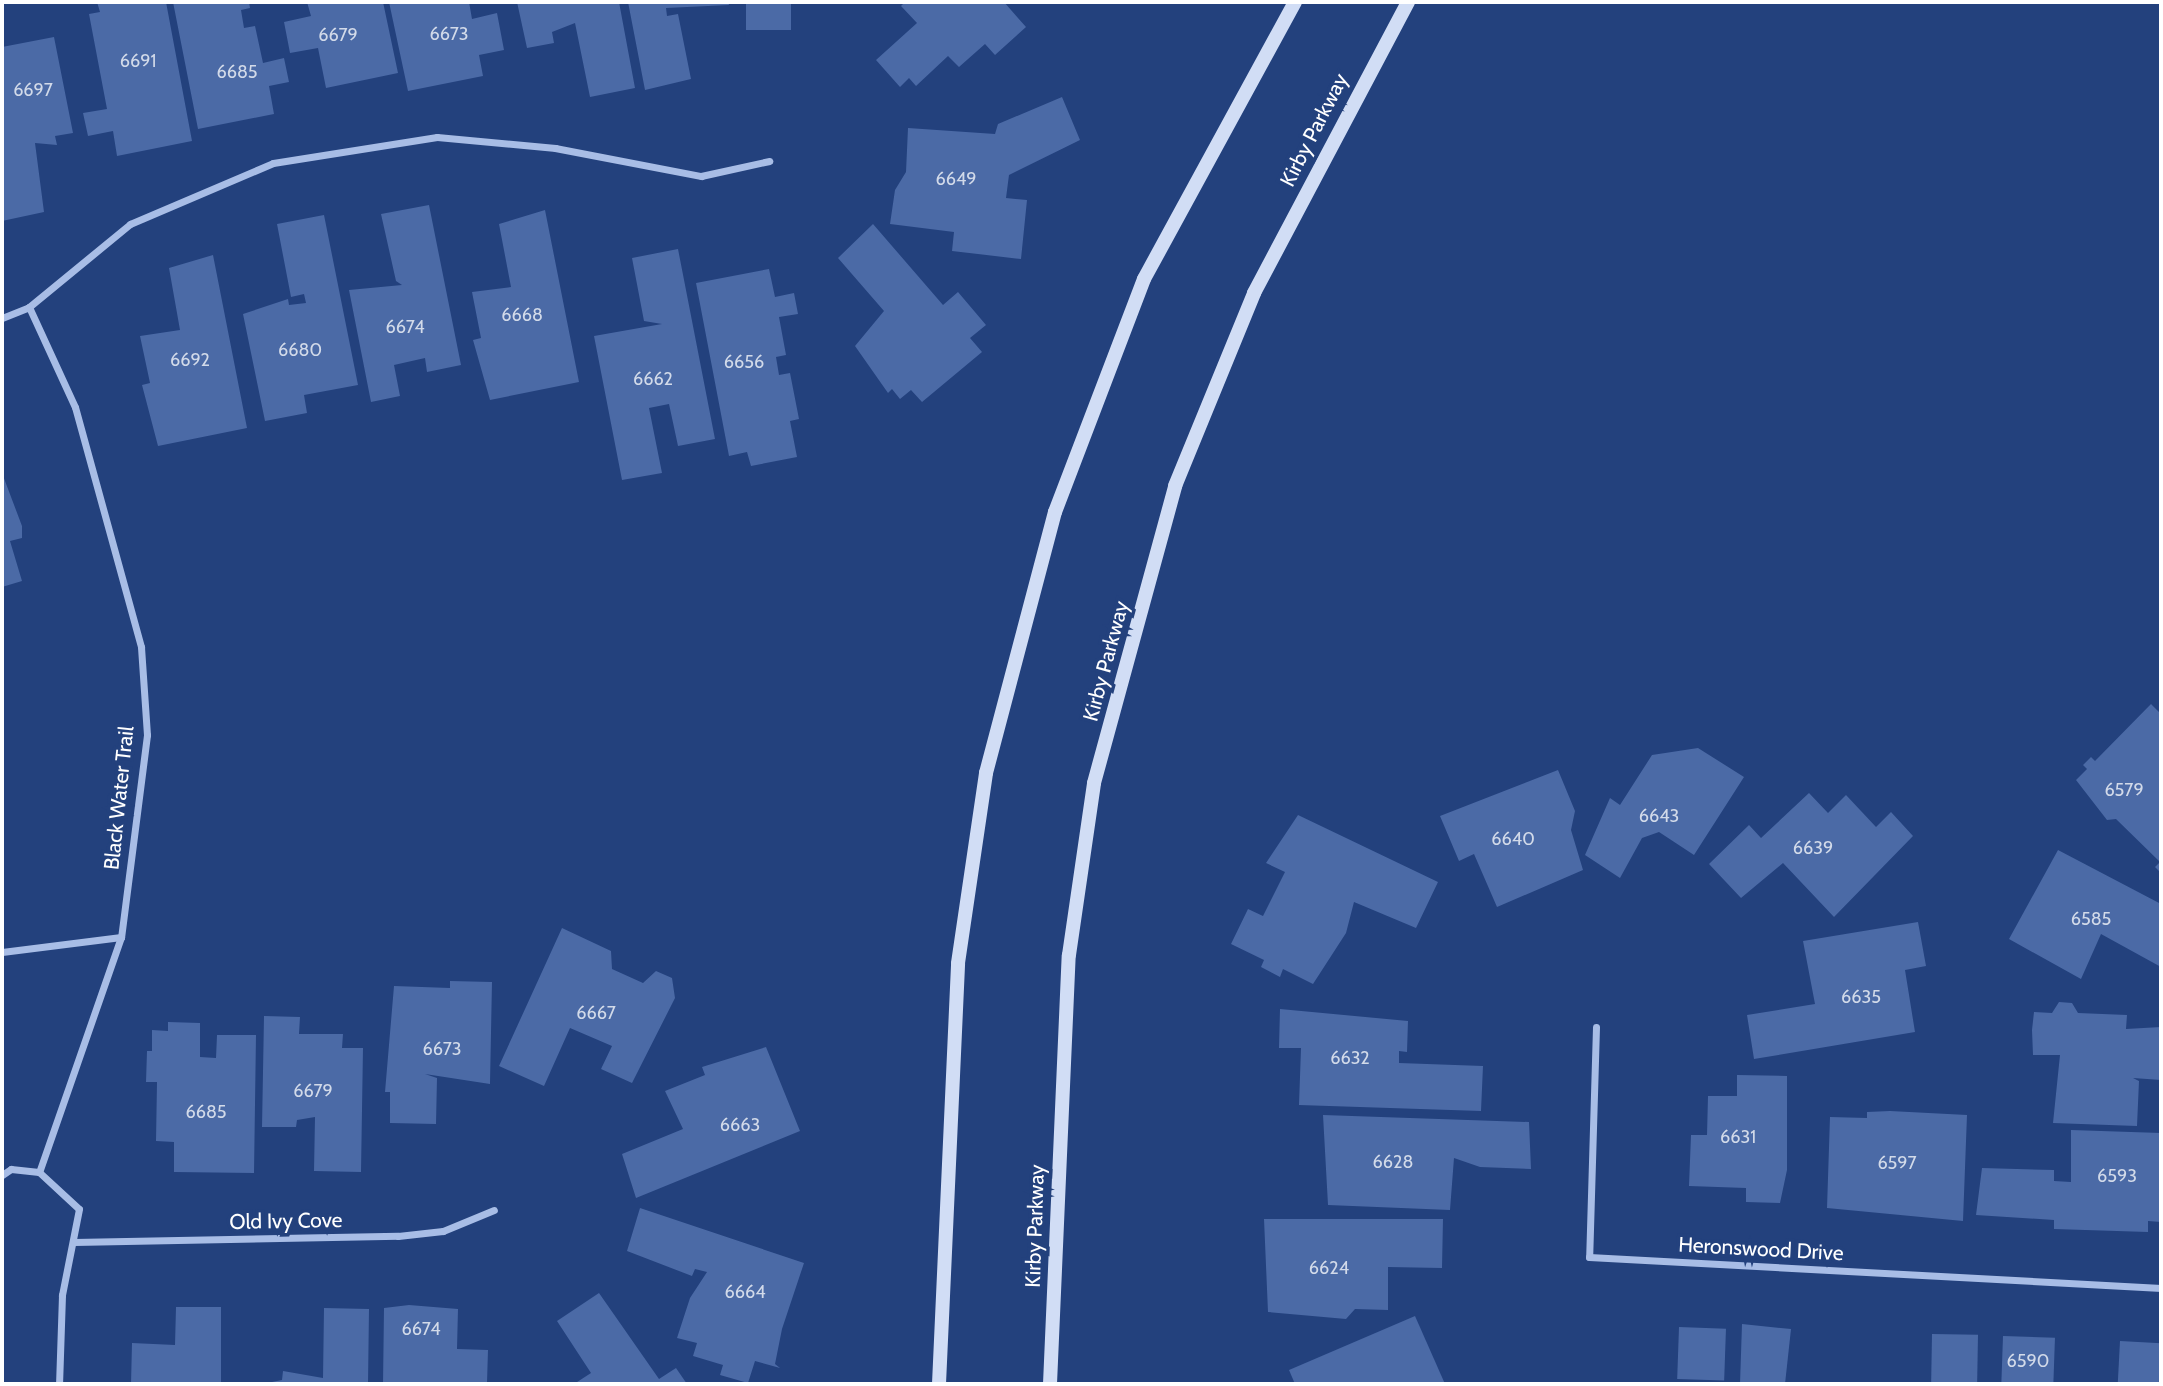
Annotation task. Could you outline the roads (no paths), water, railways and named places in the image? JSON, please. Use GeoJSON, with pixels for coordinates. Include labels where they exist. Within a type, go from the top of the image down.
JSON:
{"type":"FeatureCollection","features":[{"type":"Feature","properties":{"kind":"main road"},"geometry":{"type":"LineString","coordinates":[[939,1384],[958,963],[990,760],[1055,512],[1144,279],[1295,2]]}},
{"type":"Feature","properties":{"kind":"main road","name":"Kirby Parkway"},"geometry":{"type":"LineString","coordinates":[[1050,1384],[1069,955],[1094,783],[1175,486],[1254,293],[1408,2]]}},
{"type":"Feature","properties":{"kind":"street"},"geometry":{"type":"LineString","coordinates":[[2,318],[29,307],[130,223],[273,163],[437,137],[555,148],[701,176],[769,161]]}},
{"type":"Feature","properties":{"kind":"street","name":"Black Water Trail"},"geometry":{"type":"LineString","coordinates":[[29,307],[75,407],[141,647],[147,735],[121,937],[39,1172]]}},
{"type":"Feature","properties":{"kind":"street"},"geometry":{"type":"LineString","coordinates":[[2,952],[121,937]]}},
{"type":"Feature","properties":{"kind":"street","name":"Heronswood Drive"},"geometry":{"type":"LineString","coordinates":[[1596,1027],[1589,1257],[2161,1288]]}},
{"type":"Feature","properties":{"kind":"street"},"geometry":{"type":"LineString","coordinates":[[2,1175],[11,1169],[39,1172],[79,1209],[62,1295],[59,1384]]}},
{"type":"Feature","properties":{"kind":"street","name":"Old Ivy Cove"},"geometry":{"type":"LineString","coordinates":[[74,1242],[398,1237],[443,1231],[494,1210]]}}]}
